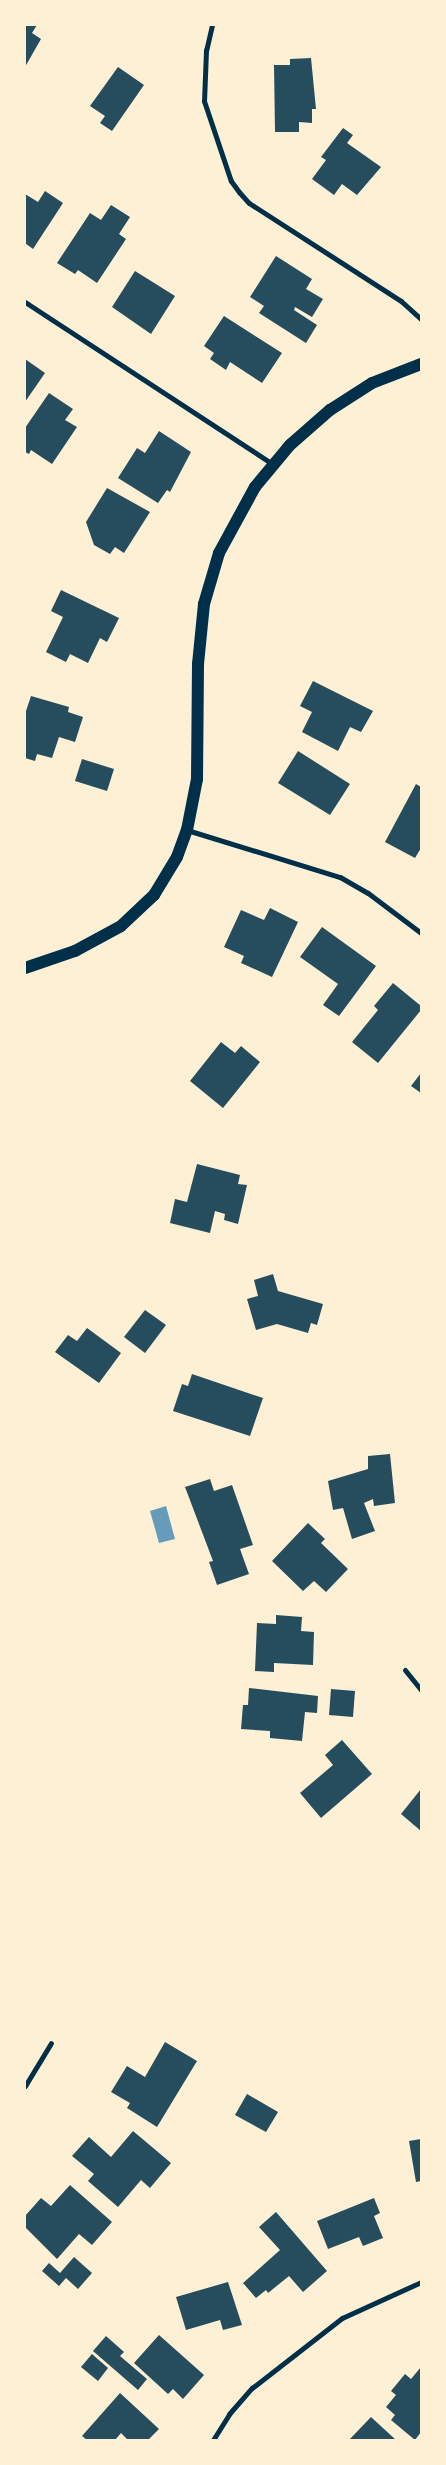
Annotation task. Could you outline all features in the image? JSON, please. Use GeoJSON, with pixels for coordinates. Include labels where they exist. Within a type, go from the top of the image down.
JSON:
{"type":"FeatureCollection","features":[{"type":"Feature","properties":{"kind":"main road"},"geometry":{"type":"LineString","coordinates":[[25,968],[75,951],[122,926],[139,911],[168,876],[187,830],[197,779],[198,664],[204,604],[211,574],[229,530],[273,464],[309,426],[348,397],[397,371],[421,364]]}},
{"type":"Feature","properties":{"kind":"street"},"geometry":{"type":"LineString","coordinates":[[212,25],[204,69],[204,101],[228,172],[239,192],[249,203],[401,301],[421,319]]}},
{"type":"Feature","properties":{"kind":"street"},"geometry":{"type":"LineString","coordinates":[[25,302],[273,464]]}},
{"type":"Feature","properties":{"kind":"street"},"geometry":{"type":"LineString","coordinates":[[187,830],[340,877],[368,893],[421,933]]}},
{"type":"Feature","properties":{"kind":"street"},"geometry":{"type":"LineString","coordinates":[[405,1670],[421,1690]]}},
{"type":"Feature","properties":{"kind":"street"},"geometry":{"type":"LineString","coordinates":[[25,2086],[51,2043]]}},
{"type":"Feature","properties":{"kind":"street"},"geometry":{"type":"LineString","coordinates":[[213,2440],[229,2414],[252,2388],[342,2318],[421,2282]]}},
{"type":"Feature","properties":{"kind":"water"},"geometry":{"type":"Polygon","coordinates":[[[166,1506],[175,1539],[159,1543],[150,1511],[166,1506]]]}},
{"type":"Feature","properties":{"kind":"building"},"geometry":{"type":"Polygon","coordinates":[[[25,25],[37,25],[32,33],[41,39],[25,67],[25,25]]]}},
{"type":"Feature","properties":{"kind":"building"},"geometry":{"type":"Polygon","coordinates":[[[311,58],[316,109],[312,109],[312,123],[299,122],[299,132],[275,132],[274,65],[290,65],[290,59],[311,58]]]}},
{"type":"Feature","properties":{"kind":"building"},"geometry":{"type":"Polygon","coordinates":[[[118,67],[144,85],[112,131],[100,123],[105,116],[90,106],[118,67]]]}},
{"type":"Feature","properties":{"kind":"building"},"geometry":{"type":"Polygon","coordinates":[[[343,128],[353,135],[347,143],[381,167],[357,195],[342,184],[334,195],[312,179],[326,160],[321,157],[343,128]]]}},
{"type":"Feature","properties":{"kind":"building"},"geometry":{"type":"Polygon","coordinates":[[[45,191],[63,203],[33,249],[25,243],[25,194],[38,202],[45,191]]]}},
{"type":"Feature","properties":{"kind":"building"},"geometry":{"type":"Polygon","coordinates":[[[111,205],[130,217],[119,234],[126,239],[97,283],[78,270],[75,274],[57,263],[90,213],[101,220],[111,205]]]}},
{"type":"Feature","properties":{"kind":"building"},"geometry":{"type":"Polygon","coordinates":[[[276,256],[312,279],[306,289],[323,299],[312,317],[295,307],[294,310],[317,325],[306,343],[259,313],[264,306],[250,297],[276,256]]]}},
{"type":"Feature","properties":{"kind":"building"},"geometry":{"type":"Polygon","coordinates":[[[135,271],[175,296],[151,334],[112,307],[135,271]]]}},
{"type":"Feature","properties":{"kind":"building"},"geometry":{"type":"Polygon","coordinates":[[[224,316],[282,353],[262,383],[230,362],[226,370],[210,359],[214,353],[204,346],[224,316]]]}},
{"type":"Feature","properties":{"kind":"building"},"geometry":{"type":"Polygon","coordinates":[[[25,359],[45,373],[25,402],[25,359]]]}},
{"type":"Feature","properties":{"kind":"building"},"geometry":{"type":"Polygon","coordinates":[[[49,393],[73,409],[65,420],[77,427],[52,464],[31,450],[29,454],[25,452],[25,428],[49,393]]]}},
{"type":"Feature","properties":{"kind":"building"},"geometry":{"type":"Polygon","coordinates":[[[159,431],[191,452],[170,492],[167,490],[158,503],[118,478],[137,448],[145,453],[159,431]]]}},
{"type":"Feature","properties":{"kind":"building"},"geometry":{"type":"Polygon","coordinates":[[[107,488],[150,512],[124,553],[115,547],[110,554],[94,545],[86,522],[107,488]]]}},
{"type":"Feature","properties":{"kind":"building"},"geometry":{"type":"Polygon","coordinates":[[[61,590],[119,618],[107,642],[100,638],[88,663],[70,654],[66,662],[46,652],[63,617],[51,611],[61,590]]]}},
{"type":"Feature","properties":{"kind":"building"},"geometry":{"type":"Polygon","coordinates":[[[313,681],[373,711],[361,732],[350,727],[338,751],[302,732],[312,712],[300,706],[313,681]]]}},
{"type":"Feature","properties":{"kind":"building"},"geometry":{"type":"Polygon","coordinates":[[[31,696],[69,707],[68,712],[83,717],[75,742],[59,737],[52,758],[37,754],[35,761],[25,758],[25,714],[31,696]]]}},
{"type":"Feature","properties":{"kind":"building"},"geometry":{"type":"Polygon","coordinates":[[[298,751],[350,784],[330,815],[278,783],[298,751]]]}},
{"type":"Feature","properties":{"kind":"building"},"geometry":{"type":"Polygon","coordinates":[[[82,759],[114,769],[107,791],[75,781],[82,759]]]}},
{"type":"Feature","properties":{"kind":"building"},"geometry":{"type":"Polygon","coordinates":[[[416,784],[421,787],[421,848],[415,858],[385,842],[416,784]]]}},
{"type":"Feature","properties":{"kind":"building"},"geometry":{"type":"Polygon","coordinates":[[[270,908],[298,922],[272,977],[241,963],[244,956],[224,947],[241,910],[264,920],[270,908]]]}},
{"type":"Feature","properties":{"kind":"building"},"geometry":{"type":"Polygon","coordinates":[[[322,927],[376,966],[339,1016],[323,1005],[338,984],[300,957],[322,927]]]}},
{"type":"Feature","properties":{"kind":"building"},"geometry":{"type":"Polygon","coordinates":[[[393,983],[421,1006],[421,1010],[378,1063],[352,1042],[378,1010],[374,1006],[393,983]]]}},
{"type":"Feature","properties":{"kind":"building"},"geometry":{"type":"Polygon","coordinates":[[[221,1042],[235,1053],[241,1046],[260,1062],[223,1108],[190,1081],[221,1042]]]}},
{"type":"Feature","properties":{"kind":"building"},"geometry":{"type":"Polygon","coordinates":[[[421,1073],[421,1093],[411,1086],[421,1073]]]}},
{"type":"Feature","properties":{"kind":"building"},"geometry":{"type":"Polygon","coordinates":[[[197,1164],[240,1175],[238,1184],[247,1185],[238,1224],[224,1220],[225,1214],[215,1211],[210,1233],[170,1223],[175,1199],[187,1202],[197,1164]]]}},
{"type":"Feature","properties":{"kind":"building"},"geometry":{"type":"Polygon","coordinates":[[[273,1274],[278,1291],[323,1304],[317,1325],[311,1323],[308,1333],[277,1324],[256,1330],[247,1299],[258,1296],[254,1280],[273,1274]]]}},
{"type":"Feature","properties":{"kind":"building"},"geometry":{"type":"Polygon","coordinates":[[[145,1310],[166,1325],[145,1353],[124,1337],[145,1310]]]}},
{"type":"Feature","properties":{"kind":"building"},"geometry":{"type":"Polygon","coordinates":[[[87,1328],[121,1353],[99,1383],[55,1352],[68,1335],[77,1341],[87,1328]]]}},
{"type":"Feature","properties":{"kind":"building"},"geometry":{"type":"Polygon","coordinates":[[[192,1374],[263,1398],[250,1436],[173,1411],[182,1384],[188,1386],[192,1374]]]}},
{"type":"Feature","properties":{"kind":"building"},"geometry":{"type":"Polygon","coordinates":[[[390,1454],[395,1503],[374,1506],[373,1499],[364,1503],[375,1531],[352,1539],[343,1508],[333,1510],[328,1481],[368,1469],[368,1456],[390,1454]]]}},
{"type":"Feature","properties":{"kind":"building"},"geometry":{"type":"Polygon","coordinates":[[[210,1479],[214,1491],[232,1485],[253,1545],[240,1549],[249,1574],[217,1585],[209,1562],[213,1561],[185,1487],[210,1479]]]}},
{"type":"Feature","properties":{"kind":"building"},"geometry":{"type":"Polygon","coordinates":[[[308,1523],[325,1539],[321,1543],[348,1569],[326,1592],[314,1581],[303,1591],[272,1561],[308,1523]]]}},
{"type":"Feature","properties":{"kind":"building"},"geometry":{"type":"Polygon","coordinates":[[[276,1615],[302,1617],[301,1631],[314,1632],[313,1665],[274,1663],[274,1672],[255,1671],[257,1623],[276,1624],[276,1615]]]}},
{"type":"Feature","properties":{"kind":"building"},"geometry":{"type":"Polygon","coordinates":[[[249,1688],[318,1696],[317,1713],[305,1712],[302,1741],[270,1738],[270,1731],[241,1729],[243,1705],[248,1705],[249,1688]]]}},
{"type":"Feature","properties":{"kind":"building"},"geometry":{"type":"Polygon","coordinates":[[[331,1689],[355,1691],[353,1717],[329,1715],[331,1689]]]}},
{"type":"Feature","properties":{"kind":"building"},"geometry":{"type":"Polygon","coordinates":[[[342,1740],[372,1774],[321,1818],[300,1793],[333,1765],[325,1755],[342,1740]]]}},
{"type":"Feature","properties":{"kind":"building"},"geometry":{"type":"Polygon","coordinates":[[[421,1789],[421,1831],[401,1814],[421,1789]]]}},
{"type":"Feature","properties":{"kind":"building"},"geometry":{"type":"Polygon","coordinates":[[[165,2042],[197,2061],[157,2127],[127,2108],[130,2103],[111,2092],[127,2066],[145,2077],[165,2042]]]}},
{"type":"Feature","properties":{"kind":"building"},"geometry":{"type":"Polygon","coordinates":[[[247,2094],[278,2112],[266,2132],[235,2115],[247,2094]]]}},
{"type":"Feature","properties":{"kind":"building"},"geometry":{"type":"Polygon","coordinates":[[[133,2131],[171,2163],[150,2188],[141,2180],[118,2207],[88,2181],[94,2174],[72,2156],[89,2137],[111,2157],[133,2131]]]}},
{"type":"Feature","properties":{"kind":"building"},"geometry":{"type":"Polygon","coordinates":[[[421,2139],[421,2181],[416,2182],[409,2141],[421,2139]]]}},
{"type":"Feature","properties":{"kind":"building"},"geometry":{"type":"Polygon","coordinates":[[[70,2185],[112,2222],[92,2245],[79,2234],[57,2259],[25,2227],[25,2216],[41,2198],[51,2206],[70,2185]]]}},
{"type":"Feature","properties":{"kind":"building"},"geometry":{"type":"Polygon","coordinates":[[[374,2198],[380,2213],[374,2216],[383,2238],[363,2246],[359,2237],[328,2249],[317,2221],[374,2198]]]}},
{"type":"Feature","properties":{"kind":"building"},"geometry":{"type":"Polygon","coordinates":[[[276,2212],[327,2271],[303,2292],[289,2276],[268,2293],[266,2290],[256,2298],[243,2283],[280,2250],[259,2227],[276,2212]]]}},
{"type":"Feature","properties":{"kind":"building"},"geometry":{"type":"Polygon","coordinates":[[[74,2257],[92,2273],[78,2289],[66,2278],[59,2286],[42,2271],[49,2263],[60,2273],[74,2257]]]}},
{"type":"Feature","properties":{"kind":"building"},"geometry":{"type":"Polygon","coordinates":[[[228,2282],[242,2325],[223,2330],[220,2320],[186,2330],[176,2297],[228,2282]]]}},
{"type":"Feature","properties":{"kind":"building"},"geometry":{"type":"Polygon","coordinates":[[[159,2335],[204,2375],[183,2399],[173,2389],[168,2394],[134,2363],[159,2335]]]}},
{"type":"Feature","properties":{"kind":"building"},"geometry":{"type":"Polygon","coordinates":[[[106,2336],[124,2352],[120,2356],[147,2379],[138,2390],[93,2351],[106,2336]]]}},
{"type":"Feature","properties":{"kind":"building"},"geometry":{"type":"Polygon","coordinates":[[[92,2354],[108,2368],[98,2381],[81,2367],[92,2354]]]}},
{"type":"Feature","properties":{"kind":"building"},"geometry":{"type":"Polygon","coordinates":[[[421,2367],[421,2432],[415,2440],[391,2420],[395,2415],[386,2407],[396,2395],[391,2391],[405,2374],[411,2379],[421,2367]]]}},
{"type":"Feature","properties":{"kind":"building"},"geometry":{"type":"Polygon","coordinates":[[[120,2393],[159,2429],[148,2440],[128,2440],[121,2433],[115,2440],[87,2440],[82,2436],[120,2393]]]}},
{"type":"Feature","properties":{"kind":"building"},"geometry":{"type":"Polygon","coordinates":[[[371,2417],[396,2440],[349,2440],[371,2417]]]}}]}
